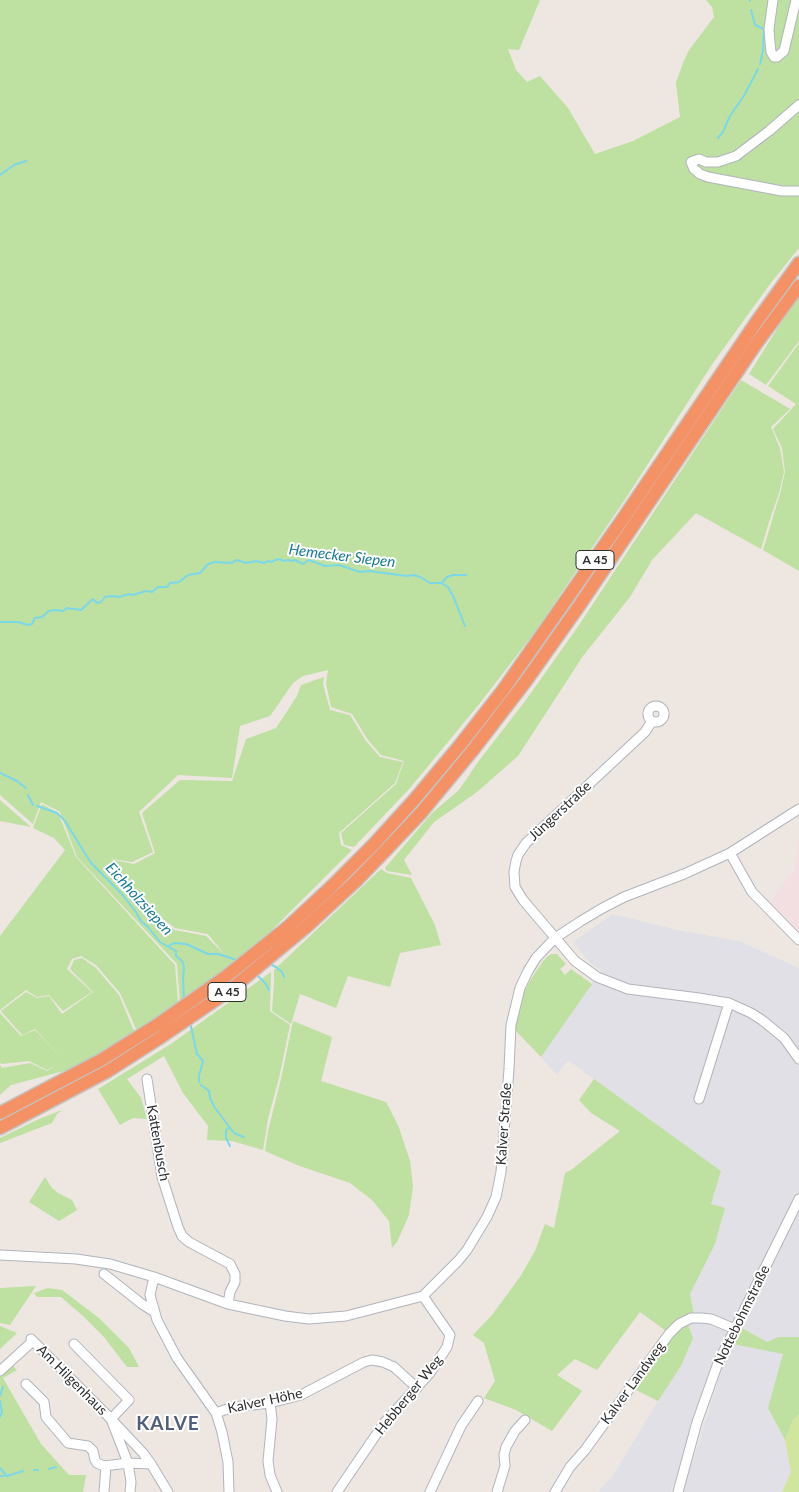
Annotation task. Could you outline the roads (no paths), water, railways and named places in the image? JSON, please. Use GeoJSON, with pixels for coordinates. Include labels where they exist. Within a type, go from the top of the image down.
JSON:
{"type":"FeatureCollection","features":[{"type":"Feature","properties":{"kind":"highway","name":"A 45"},"geometry":{"type":"LineString","coordinates":[[0,1128],[108,1071],[230,990],[305,928],[356,881],[414,800],[503,690],[799,263]]}},
{"type":"Feature","properties":{"kind":"highway","name":"A 45"},"geometry":{"type":"LineString","coordinates":[[0,1114],[101,1060],[160,1024],[224,978],[289,926],[331,887],[421,813],[526,681],[756,344],[799,286]]}},
{"type":"Feature","properties":{"kind":"street"},"geometry":{"type":"LineString","coordinates":[[774,0],[770,42],[771,52],[774,57],[778,57],[784,51],[796,0]]}},
{"type":"Feature","properties":{"kind":"street"},"geometry":{"type":"LineString","coordinates":[[799,106],[736,156],[718,162],[706,162],[698,159],[691,162],[694,169],[708,177],[782,191],[799,191]]}},
{"type":"Feature","properties":{"kind":"street","name":"Jüngerstraße"},"geometry":{"type":"LineString","coordinates":[[556,938],[523,900],[515,887],[514,872],[518,855],[530,838],[645,732],[652,721]]}},
{"type":"Feature","properties":{"kind":"street","name":"Kalver Straße"},"geometry":{"type":"LineString","coordinates":[[0,1255],[76,1259],[118,1266],[228,1304],[309,1319],[346,1316],[422,1296],[467,1250],[487,1217],[496,1197],[501,1172],[509,1069],[510,1025],[520,988],[530,966],[536,958],[556,938],[580,921],[614,902],[730,853],[799,809]]}},
{"type":"Feature","properties":{"kind":"street"},"geometry":{"type":"LineString","coordinates":[[730,853],[752,892],[799,940]]}},
{"type":"Feature","properties":{"kind":"street"},"geometry":{"type":"LineString","coordinates":[[556,938],[575,961],[602,980],[617,986],[729,1003],[752,1013],[784,1038],[799,1059]]}},
{"type":"Feature","properties":{"kind":"street"},"geometry":{"type":"LineString","coordinates":[[699,1099],[729,1003]]}},
{"type":"Feature","properties":{"kind":"street","name":"Kattenbusch"},"geometry":{"type":"LineString","coordinates":[[147,1078],[162,1178],[182,1236],[189,1242],[230,1264],[235,1274],[235,1282],[228,1304]]}},
{"type":"Feature","properties":{"kind":"street","name":"Nottebohmstraße"},"geometry":{"type":"LineString","coordinates":[[678,1492],[702,1406],[723,1350],[799,1200]]}},
{"type":"Feature","properties":{"kind":"street"},"geometry":{"type":"LineString","coordinates":[[104,1274],[153,1311]]}},
{"type":"Feature","properties":{"kind":"street"},"geometry":{"type":"LineString","coordinates":[[154,1277],[150,1295],[153,1311],[177,1358],[216,1413],[228,1462],[229,1492]]}},
{"type":"Feature","properties":{"kind":"street","name":"Hebberger Weg"},"geometry":{"type":"LineString","coordinates":[[337,1492],[384,1423],[430,1373],[450,1340],[450,1335],[422,1296]]}},
{"type":"Feature","properties":{"kind":"street","name":"Kalver Landweg"},"geometry":{"type":"LineString","coordinates":[[555,1492],[570,1467],[585,1450],[669,1334],[679,1324],[692,1318],[701,1318],[711,1319],[735,1329]]}},
{"type":"Feature","properties":{"kind":"street","name":"Am Hilgenhaus"},"geometry":{"type":"LineString","coordinates":[[0,1371],[32,1340],[143,1453],[168,1492]]}},
{"type":"Feature","properties":{"kind":"street","name":"Am Hilgenhaus"},"geometry":{"type":"LineString","coordinates":[[74,1344],[129,1400],[111,1420]]}},
{"type":"Feature","properties":{"kind":"street","name":"Kalver Höhe"},"geometry":{"type":"LineString","coordinates":[[216,1413],[233,1407],[270,1403],[307,1393],[364,1362],[372,1360],[388,1364],[417,1388]]}},
{"type":"Feature","properties":{"kind":"street"},"geometry":{"type":"LineString","coordinates":[[26,1384],[44,1402],[46,1417],[68,1443],[88,1446],[94,1451],[97,1462],[106,1466],[118,1463],[151,1464]]}},
{"type":"Feature","properties":{"kind":"street"},"geometry":{"type":"LineString","coordinates":[[430,1492],[461,1426],[478,1401]]}},
{"type":"Feature","properties":{"kind":"street"},"geometry":{"type":"LineString","coordinates":[[270,1403],[272,1419],[268,1447],[268,1471],[278,1492]]}},
{"type":"Feature","properties":{"kind":"street","name":"Am Hilgenhaus"},"geometry":{"type":"LineString","coordinates":[[111,1420],[128,1463],[131,1482],[130,1492]]}},
{"type":"Feature","properties":{"kind":"street"},"geometry":{"type":"LineString","coordinates":[[497,1492],[505,1466],[504,1455],[506,1447],[525,1420]]}},
{"type":"Feature","properties":{"kind":"street"},"geometry":{"type":"LineString","coordinates":[[104,1492],[106,1466]]}},
{"type":"Feature","properties":{"kind":"waterway"},"geometry":{"type":"LineString","coordinates":[[751,10],[755,25],[764,30],[760,64]]}},
{"type":"Feature","properties":{"kind":"waterway"},"geometry":{"type":"LineString","coordinates":[[718,138],[758,69]]}},
{"type":"Feature","properties":{"kind":"waterway"},"geometry":{"type":"LineString","coordinates":[[0,175],[14,165],[26,161]]}},
{"type":"Feature","properties":{"kind":"waterway","name":"Hemecker Siepen"},"geometry":{"type":"LineString","coordinates":[[0,622],[18,622],[28,625],[32,624],[35,618],[42,617],[49,611],[63,611],[67,608],[81,610],[93,599],[97,603],[101,602],[105,597],[133,595],[146,591],[152,592],[158,587],[167,587],[170,583],[179,582],[188,575],[200,573],[208,564],[215,562],[231,563],[237,560],[246,563],[256,561],[264,563],[280,559],[283,561],[295,560],[303,564],[309,560],[325,566],[339,565],[360,572],[414,575],[430,583],[441,583],[448,587],[465,626]]}},
{"type":"Feature","properties":{"kind":"waterway"},"geometry":{"type":"LineString","coordinates":[[442,583],[447,577],[466,575]]}},
{"type":"Feature","properties":{"kind":"waterway","name":"Eichholzsiepen"},"geometry":{"type":"LineString","coordinates":[[0,773],[17,781],[26,788]]}},
{"type":"Feature","properties":{"kind":"waterway","name":"Eichholzsiepen"},"geometry":{"type":"LineString","coordinates":[[28,795],[33,805]]}},
{"type":"Feature","properties":{"kind":"waterway","name":"Eichholzsiepen"},"geometry":{"type":"LineString","coordinates":[[37,806],[57,813],[65,821],[91,863],[121,893],[141,921],[160,942],[176,951],[176,956],[182,961],[184,967],[184,1001]]}},
{"type":"Feature","properties":{"kind":"waterway"},"geometry":{"type":"LineString","coordinates":[[169,946],[174,943],[186,944],[208,954],[218,954],[237,960]]}},
{"type":"Feature","properties":{"kind":"waterway"},"geometry":{"type":"LineString","coordinates":[[270,964],[282,972],[284,977]]}},
{"type":"Feature","properties":{"kind":"waterway"},"geometry":{"type":"LineString","coordinates":[[257,975],[269,990]]}},
{"type":"Feature","properties":{"kind":"waterway","name":"Eichholzsiepen"},"geometry":{"type":"LineString","coordinates":[[190,1022],[197,1054],[203,1061],[199,1082]]}},
{"type":"Feature","properties":{"kind":"waterway","name":"Eichholzsiepen"},"geometry":{"type":"LineString","coordinates":[[201,1085],[209,1091],[215,1108],[234,1133],[244,1137]]}},
{"type":"Feature","properties":{"kind":"waterway"},"geometry":{"type":"LineString","coordinates":[[229,1127],[226,1131],[226,1138],[230,1146]]}},
{"type":"Feature","properties":{"kind":"waterway"},"geometry":{"type":"LineString","coordinates":[[0,1396],[3,1387]]}},
{"type":"Feature","properties":{"kind":"waterway"},"geometry":{"type":"LineString","coordinates":[[0,1401],[2,1412],[0,1417]]}},
{"type":"Feature","properties":{"kind":"waterway"},"geometry":{"type":"LineString","coordinates":[[49,1469],[56,1467]]}},
{"type":"Feature","properties":{"kind":"waterway"},"geometry":{"type":"LineString","coordinates":[[0,1468],[7,1476],[23,1471]]}},
{"type":"Feature","properties":{"kind":"district","name":"KALVE"},"geometry":{"type":"Point","coordinates":[168,1424]}}]}
